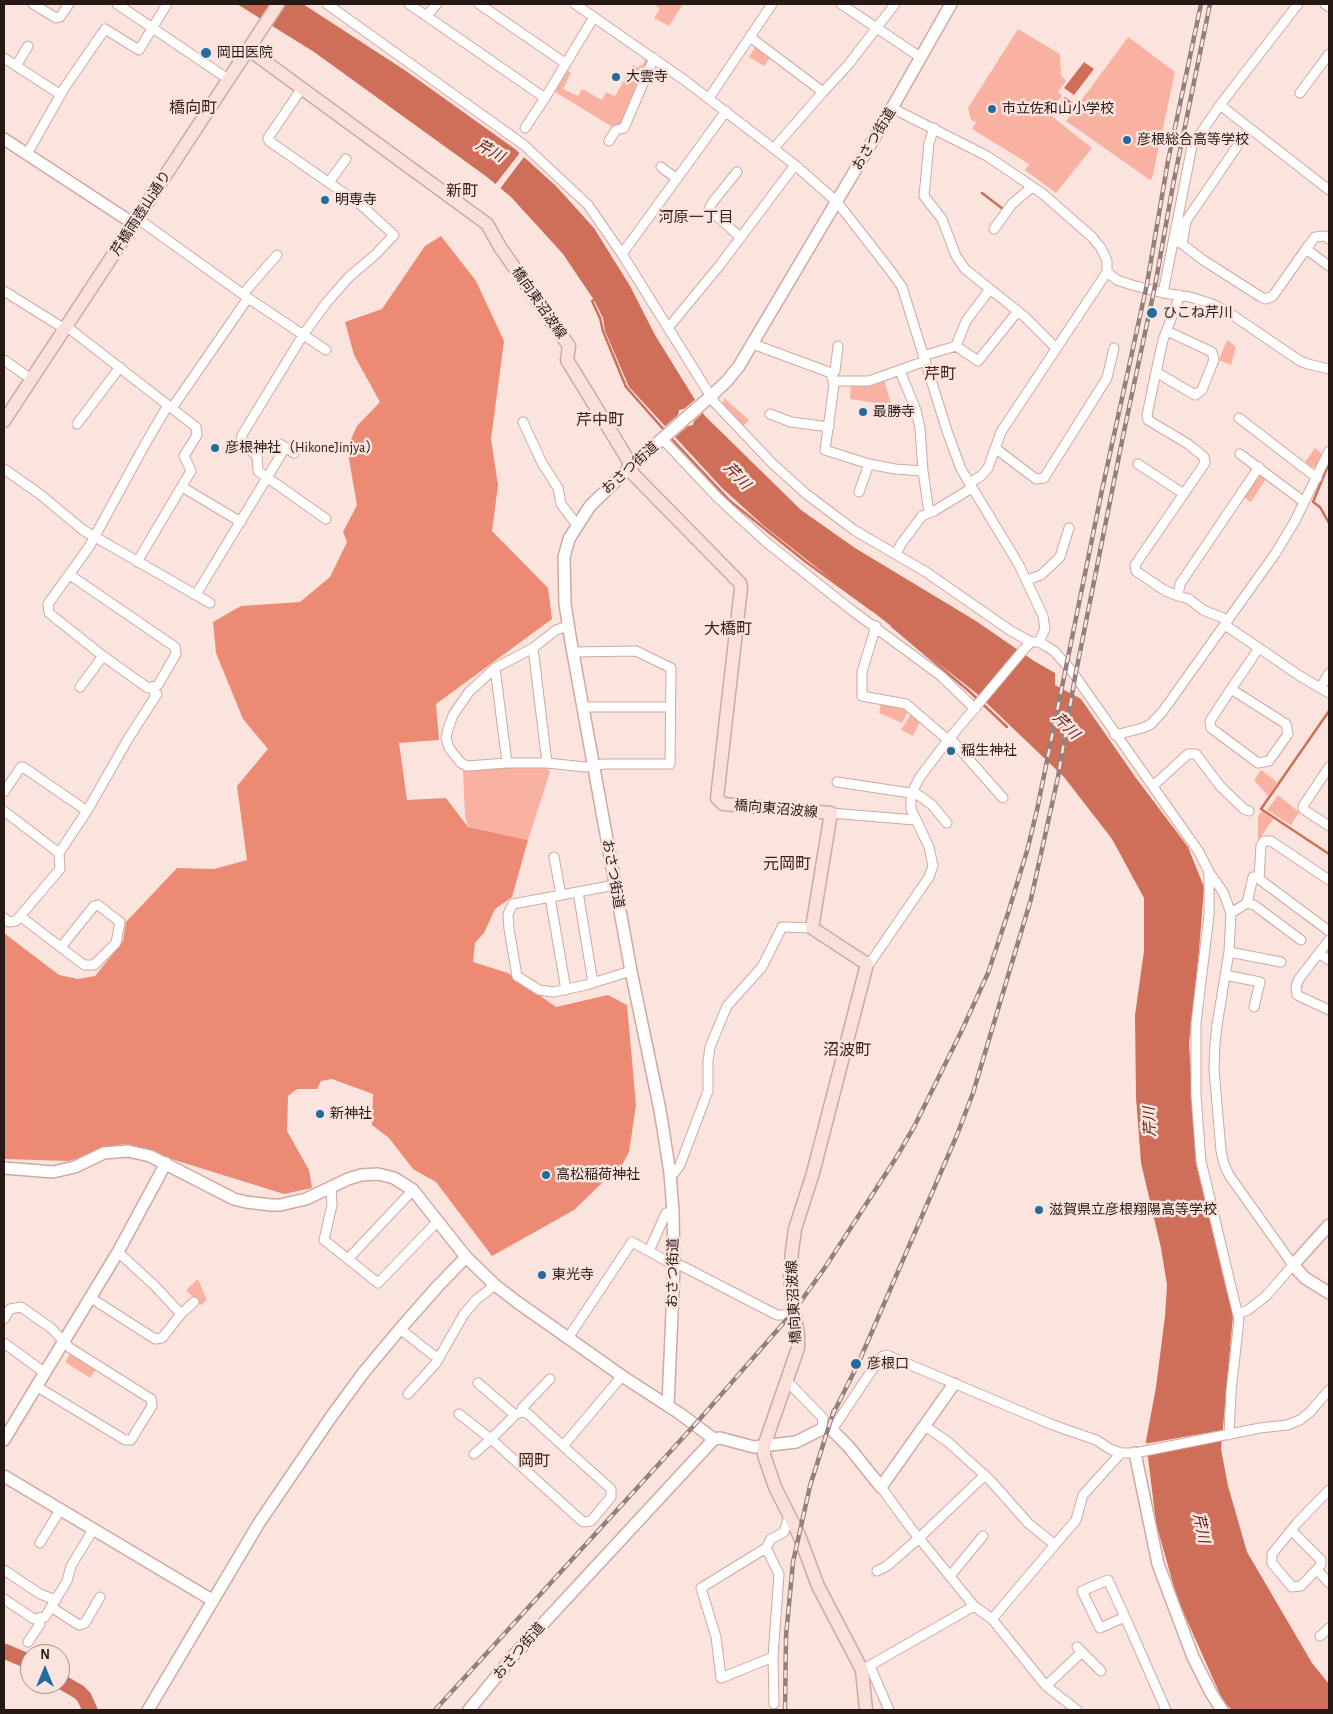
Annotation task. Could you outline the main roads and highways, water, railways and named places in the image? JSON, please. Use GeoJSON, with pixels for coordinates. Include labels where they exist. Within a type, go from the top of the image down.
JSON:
{"type":"FeatureCollection","features":[{"type":"Feature","properties":{"kind":"main road","name":"芹橋雨壺山通り"},"geometry":{"type":"LineString","coordinates":[[4,421],[278,4]]}},
{"type":"Feature","properties":{"kind":"main road","name":"橋向東沼波線"},"geometry":{"type":"LineString","coordinates":[[248,49],[487,224],[500,247],[568,346],[567,360],[628,458],[633,474],[741,585],[717,798],[723,804],[831,814],[812,928],[867,964],[813,1173],[796,1229],[790,1277],[798,1348],[764,1446],[764,1455],[775,1487],[799,1535],[818,1586],[856,1657],[866,1668],[866,1710]]}},
{"type":"Feature","properties":{"kind":"water","name":"芹川"},"geometry":{"type":"Polygon","coordinates":[[[237,4],[303,4],[406,71],[515,149],[556,186],[594,228],[630,286],[655,335],[705,416],[801,510],[855,548],[976,621],[1034,661],[1055,673],[1055,685],[1081,699],[1136,778],[1188,847],[1204,887],[1189,1043],[1196,1164],[1233,1316],[1221,1449],[1228,1486],[1247,1552],[1312,1663],[1329,1684],[1329,1710],[1232,1710],[1223,1701],[1177,1598],[1156,1523],[1146,1441],[1156,1387],[1167,1285],[1161,1248],[1141,1163],[1136,1097],[1135,1015],[1144,951],[1144,898],[1112,839],[1064,777],[976,693],[764,526],[722,488],[629,387],[605,331],[603,318],[594,300],[563,254],[511,197],[487,177],[314,52],[237,4]]]}},
{"type":"Feature","properties":{"kind":"water"},"geometry":{"type":"Polygon","coordinates":[[[1084,62],[1094,69],[1074,95],[1064,88],[1084,62]]]}},
{"type":"Feature","properties":{"kind":"water"},"geometry":{"type":"Polygon","coordinates":[[[1065,97],[1073,103],[1063,116],[1054,110],[1065,97]]]}},
{"type":"Feature","properties":{"kind":"waterway"},"geometry":{"type":"LineString","coordinates":[[982,193],[1003,209]]}},
{"type":"Feature","properties":{"kind":"waterway"},"geometry":{"type":"LineString","coordinates":[[594,300],[592,301],[600,318],[603,331],[626,387],[665,431]]}},
{"type":"Feature","properties":{"kind":"waterway"},"geometry":{"type":"LineString","coordinates":[[670,437],[730,501],[806,562],[872,610]]}},
{"type":"Feature","properties":{"kind":"waterway"},"geometry":{"type":"LineString","coordinates":[[1329,463],[1313,502],[1320,507],[1329,523]]}},
{"type":"Feature","properties":{"kind":"waterway"},"geometry":{"type":"LineString","coordinates":[[892,626],[970,692],[1007,727]]}},
{"type":"Feature","properties":{"kind":"waterway"},"geometry":{"type":"LineString","coordinates":[[1329,711],[1261,809],[1329,854]]}},
{"type":"Feature","properties":{"kind":"waterway"},"geometry":{"type":"LineString","coordinates":[[4,1651],[20,1658]]}},
{"type":"Feature","properties":{"kind":"waterway"},"geometry":{"type":"LineString","coordinates":[[70,1687],[84,1697],[90,1710]]}},
{"type":"Feature","properties":{"kind":"railway"},"geometry":{"type":"LineString","coordinates":[[435,1710],[699,1420],[794,1311],[826,1266],[914,1127],[988,973],[1027,851],[1037,810],[1102,490],[1147,284],[1168,161],[1201,4]]}},
{"type":"Feature","properties":{"kind":"railway"},"geometry":{"type":"LineString","coordinates":[[832,1416],[858,1364],[957,1135],[973,1093],[1031,899],[1058,777],[1075,677],[1155,286],[1173,185],[1210,4]]}},
{"type":"Feature","properties":{"kind":"railway"},"geometry":{"type":"LineString","coordinates":[[785,1710],[786,1636],[793,1562],[810,1486],[834,1410]]}},
{"type":"Feature","properties":{"kind":"place","name":"岡田医院"},"geometry":{"type":"Point","coordinates":[206,53]}},
{"type":"Feature","properties":{"kind":"place","name":"大雲寺"},"geometry":{"type":"Point","coordinates":[616,77]}},
{"type":"Feature","properties":{"kind":"place","name":"市立佐和山小学校"},"geometry":{"type":"Point","coordinates":[992,109]}},
{"type":"Feature","properties":{"kind":"place","name":"彦根総合高等学校"},"geometry":{"type":"Point","coordinates":[1127,140]}},
{"type":"Feature","properties":{"kind":"place","name":"明専寺"},"geometry":{"type":"Point","coordinates":[325,200]}},
{"type":"Feature","properties":{"kind":"place","name":"ひこね芹川"},"geometry":{"type":"Point","coordinates":[1152,313]}},
{"type":"Feature","properties":{"kind":"place","name":"最勝寺"},"geometry":{"type":"Point","coordinates":[863,412]}},
{"type":"Feature","properties":{"kind":"place","name":"彦根神社（HikoneJinjya）"},"geometry":{"type":"Point","coordinates":[215,448]}},
{"type":"Feature","properties":{"kind":"place","name":"稲生神社"},"geometry":{"type":"Point","coordinates":[951,751]}},
{"type":"Feature","properties":{"kind":"place","name":"新神社"},"geometry":{"type":"Point","coordinates":[320,1114]}},
{"type":"Feature","properties":{"kind":"place","name":"高松稲荷神社"},"geometry":{"type":"Point","coordinates":[546,1175]}},
{"type":"Feature","properties":{"kind":"place","name":"滋賀県立彦根翔陽高等学校"},"geometry":{"type":"Point","coordinates":[1039,1210]}},
{"type":"Feature","properties":{"kind":"place","name":"東光寺"},"geometry":{"type":"Point","coordinates":[542,1275]}},
{"type":"Feature","properties":{"kind":"place","name":"彦根口"},"geometry":{"type":"Point","coordinates":[856,1364]}},
{"type":"Feature","properties":{"kind":"district","name":"橋向町"},"geometry":{"type":"Point","coordinates":[193,108]}},
{"type":"Feature","properties":{"kind":"district","name":"新町"},"geometry":{"type":"Point","coordinates":[462,191]}},
{"type":"Feature","properties":{"kind":"district","name":"河原一丁目"},"geometry":{"type":"Point","coordinates":[696,217]}},
{"type":"Feature","properties":{"kind":"district","name":"芹町"},"geometry":{"type":"Point","coordinates":[940,374]}},
{"type":"Feature","properties":{"kind":"district","name":"芹中町"},"geometry":{"type":"Point","coordinates":[600,420]}},
{"type":"Feature","properties":{"kind":"district","name":"大橋町"},"geometry":{"type":"Point","coordinates":[728,629]}},
{"type":"Feature","properties":{"kind":"district","name":"元岡町"},"geometry":{"type":"Point","coordinates":[787,864]}},
{"type":"Feature","properties":{"kind":"district","name":"沼波町"},"geometry":{"type":"Point","coordinates":[847,1050]}},
{"type":"Feature","properties":{"kind":"district","name":"岡町"},"geometry":{"type":"Point","coordinates":[534,1461]}}]}
